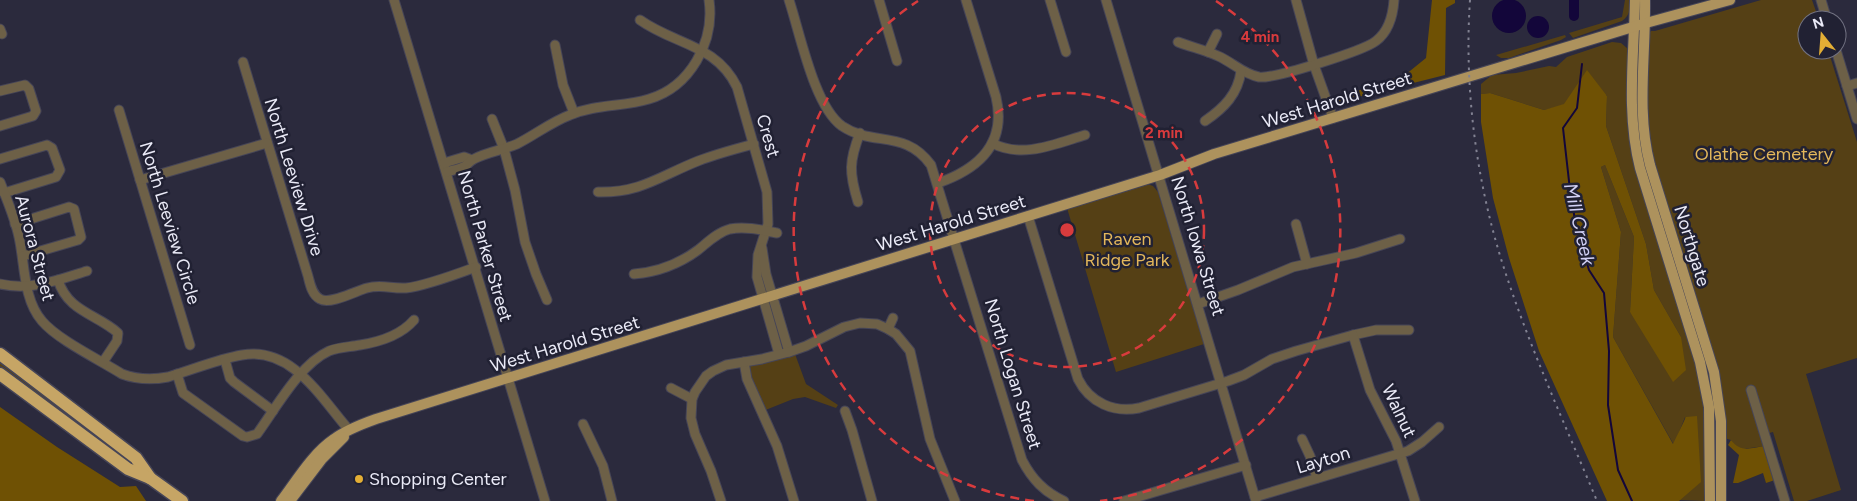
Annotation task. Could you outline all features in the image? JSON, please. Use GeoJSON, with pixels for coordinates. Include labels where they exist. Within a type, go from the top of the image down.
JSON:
{"type":"FeatureCollection","features":[{"type":"Feature","properties":{"kind":"highway"},"geometry":{"type":"LineString","coordinates":[[0,354],[136,458],[150,478]]}},
{"type":"Feature","properties":{"kind":"highway"},"geometry":{"type":"LineString","coordinates":[[0,374],[128,469],[150,478],[182,501]]}},
{"type":"Feature","properties":{"kind":"main road","name":"Northgate"},"geometry":{"type":"LineString","coordinates":[[1635,0],[1631,106],[1633,137],[1640,168],[1700,362],[1707,392],[1710,423],[1710,501]]}},
{"type":"Feature","properties":{"kind":"main road","name":"Northgate"},"geometry":{"type":"LineString","coordinates":[[1645,0],[1646,23],[1642,106],[1644,137],[1650,165],[1714,372],[1721,421],[1721,501]]}},
{"type":"Feature","properties":{"kind":"main road","name":"West Harold Street"},"geometry":{"type":"LineString","coordinates":[[281,501],[314,458],[335,438],[376,419],[1160,175],[1214,154],[1635,26],[1730,0]]}},
{"type":"Feature","properties":{"kind":"main road","name":"West Harold Street"},"geometry":{"type":"LineString","coordinates":[[290,501],[322,459],[340,442],[349,430]]}},
{"type":"Feature","properties":{"kind":"street","name":"North Parker Street"},"geometry":{"type":"LineString","coordinates":[[394,0],[545,501]]}},
{"type":"Feature","properties":{"kind":"street"},"geometry":{"type":"LineString","coordinates":[[446,168],[464,157],[472,160],[504,150],[574,113],[656,97],[676,85],[693,66],[709,32],[708,0]]}},
{"type":"Feature","properties":{"kind":"street","name":"North Logan Street"},"geometry":{"type":"LineString","coordinates":[[790,0],[821,100],[826,109],[837,121],[850,130],[900,141],[911,146],[928,161],[938,183],[1022,460],[1037,483],[1060,500]]}},
{"type":"Feature","properties":{"kind":"street"},"geometry":{"type":"LineString","coordinates":[[879,0],[897,61]]}},
{"type":"Feature","properties":{"kind":"street"},"geometry":{"type":"LineString","coordinates":[[1050,0],[1066,52]]}},
{"type":"Feature","properties":{"kind":"street","name":"North Iowa Street"},"geometry":{"type":"LineString","coordinates":[[1106,0],[1256,499]]}},
{"type":"Feature","properties":{"kind":"street"},"geometry":{"type":"LineString","coordinates":[[1296,0],[1314,64],[1333,118]]}},
{"type":"Feature","properties":{"kind":"street"},"geometry":{"type":"LineString","coordinates":[[1178,42],[1220,56],[1241,71],[1259,77],[1276,76],[1349,53],[1376,42],[1388,27],[1394,0]]}},
{"type":"Feature","properties":{"kind":"street"},"geometry":{"type":"LineString","coordinates":[[938,183],[968,170],[982,158],[992,143],[998,123],[998,108],[969,1]]}},
{"type":"Feature","properties":{"kind":"street","name":"Crest"},"geometry":{"type":"LineString","coordinates":[[640,20],[651,28],[702,50],[719,62],[731,76],[737,87],[767,192],[766,231],[762,245],[767,298]]}},
{"type":"Feature","properties":{"kind":"street"},"geometry":{"type":"LineString","coordinates":[[1208,52],[1217,34]]}},
{"type":"Feature","properties":{"kind":"street"},"geometry":{"type":"LineString","coordinates":[[555,46],[563,86],[574,113]]}},
{"type":"Feature","properties":{"kind":"street"},"geometry":{"type":"LineString","coordinates":[[1839,60],[1857,119]]}},
{"type":"Feature","properties":{"kind":"street","name":"North Leeview Drive"},"geometry":{"type":"LineString","coordinates":[[243,62],[314,295],[326,301],[374,286],[400,288],[415,286],[476,267]]}},
{"type":"Feature","properties":{"kind":"street"},"geometry":{"type":"LineString","coordinates":[[1206,121],[1221,110],[1232,97],[1240,83],[1241,71]]}},
{"type":"Feature","properties":{"kind":"street"},"geometry":{"type":"LineString","coordinates":[[1847,86],[1857,83]]}},
{"type":"Feature","properties":{"kind":"street"},"geometry":{"type":"LineString","coordinates":[[0,91],[22,85],[28,88],[36,111],[35,115],[0,126]]}},
{"type":"Feature","properties":{"kind":"street","name":"North Leeview Circle"},"geometry":{"type":"LineString","coordinates":[[119,110],[190,345]]}},
{"type":"Feature","properties":{"kind":"street"},"geometry":{"type":"LineString","coordinates":[[492,119],[504,150],[515,190],[525,242],[547,300]]}},
{"type":"Feature","properties":{"kind":"street"},"geometry":{"type":"LineString","coordinates":[[858,202],[850,172],[860,133]]}},
{"type":"Feature","properties":{"kind":"street"},"geometry":{"type":"LineString","coordinates":[[992,143],[1007,149],[1028,150],[1085,135]]}},
{"type":"Feature","properties":{"kind":"street"},"geometry":{"type":"LineString","coordinates":[[140,180],[267,143]]}},
{"type":"Feature","properties":{"kind":"street"},"geometry":{"type":"LineString","coordinates":[[598,192],[625,190],[642,186],[698,161],[754,144]]}},
{"type":"Feature","properties":{"kind":"street"},"geometry":{"type":"LineString","coordinates":[[0,160],[47,145],[53,149],[60,170],[56,177],[2,189]]}},
{"type":"Feature","properties":{"kind":"street","name":"Aurora Street"},"geometry":{"type":"LineString","coordinates":[[2,189],[15,224],[34,310],[41,320],[60,336],[131,378],[156,380],[242,355],[265,355],[284,361],[300,374],[349,430]]}},
{"type":"Feature","properties":{"kind":"street"},"geometry":{"type":"LineString","coordinates":[[15,224],[70,208],[74,210],[81,232],[80,238],[23,256]]}},
{"type":"Feature","properties":{"kind":"street"},"geometry":{"type":"LineString","coordinates":[[1028,216],[1076,373],[1082,387],[1093,398],[1112,408],[1134,409],[1222,383],[1244,375],[1278,357],[1353,334],[1383,329],[1409,330]]}},
{"type":"Feature","properties":{"kind":"street"},"geometry":{"type":"LineString","coordinates":[[1296,224],[1308,264]]}},
{"type":"Feature","properties":{"kind":"street"},"geometry":{"type":"LineString","coordinates":[[634,274],[673,265],[685,259],[716,236],[730,229],[740,228],[777,233]]}},
{"type":"Feature","properties":{"kind":"street"},"geometry":{"type":"LineString","coordinates":[[1198,304],[1293,268],[1356,253],[1400,239]]}},
{"type":"Feature","properties":{"kind":"street"},"geometry":{"type":"LineString","coordinates":[[0,284],[13,286],[44,285],[87,271]]}},
{"type":"Feature","properties":{"kind":"street"},"geometry":{"type":"LineString","coordinates":[[58,280],[63,291],[78,308],[118,333],[117,341],[103,362]]}},
{"type":"Feature","properties":{"kind":"street"},"geometry":{"type":"LineString","coordinates":[[767,298],[789,352]]}},
{"type":"Feature","properties":{"kind":"street"},"geometry":{"type":"LineString","coordinates":[[767,298],[779,354]]}},
{"type":"Feature","properties":{"kind":"street"},"geometry":{"type":"LineString","coordinates":[[888,329],[893,318]]}},
{"type":"Feature","properties":{"kind":"street"},"geometry":{"type":"LineString","coordinates":[[177,374],[183,393],[243,436],[252,436],[257,434],[300,374],[312,362],[330,351],[370,343],[400,333],[414,320]]}},
{"type":"Feature","properties":{"kind":"street"},"geometry":{"type":"LineString","coordinates":[[721,501],[711,471],[695,434],[691,418],[692,399],[700,384],[713,371],[726,364],[789,352],[853,324],[877,324],[896,334],[910,351],[930,439],[956,501]]}},
{"type":"Feature","properties":{"kind":"street","name":"Walnut"},"geometry":{"type":"LineString","coordinates":[[1353,334],[1370,390],[1391,430],[1415,501]]}},
{"type":"Feature","properties":{"kind":"street"},"geometry":{"type":"LineString","coordinates":[[225,360],[230,378],[274,411]]}},
{"type":"Feature","properties":{"kind":"street"},"geometry":{"type":"LineString","coordinates":[[744,362],[747,379],[777,446],[794,501]]}},
{"type":"Feature","properties":{"kind":"street"},"geometry":{"type":"LineString","coordinates":[[671,388],[692,399]]}},
{"type":"Feature","properties":{"kind":"street"},"geometry":{"type":"LineString","coordinates":[[1751,390],[1785,501]]}},
{"type":"Feature","properties":{"kind":"street"},"geometry":{"type":"LineString","coordinates":[[845,411],[872,501]]}},
{"type":"Feature","properties":{"kind":"street"},"geometry":{"type":"LineString","coordinates":[[583,424],[603,466],[612,501]]}},
{"type":"Feature","properties":{"kind":"street","name":"Layton"},"geometry":{"type":"LineString","coordinates":[[1256,499],[1317,478],[1400,454],[1422,442],[1439,428]]}},
{"type":"Feature","properties":{"kind":"street"},"geometry":{"type":"LineString","coordinates":[[1302,439],[1317,478]]}},
{"type":"Feature","properties":{"kind":"street"},"geometry":{"type":"LineString","coordinates":[[1124,501],[1246,465]]}},
{"type":"Feature","properties":{"kind":"green space"},"geometry":{"type":"Polygon","coordinates":[[[1625,0],[1630,0],[1630,9],[1627,17],[1622,21],[1573,38],[1569,33],[1622,17],[1625,0]]]}},
{"type":"Feature","properties":{"kind":"green space","name":"Olathe Cemetery"},"geometry":{"type":"Polygon","coordinates":[[[1761,0],[1812,0],[1816,10],[1797,10],[1797,60],[1831,60],[1857,142],[1857,358],[1806,374],[1841,490],[1807,501],[1794,501],[1773,432],[1762,435],[1765,446],[1743,449],[1736,448],[1731,440],[1724,438],[1724,421],[1652,159],[1645,118],[1649,33],[1761,0]]]}},
{"type":"Feature","properties":{"kind":"green space"},"geometry":{"type":"Polygon","coordinates":[[[1565,35],[1566,37],[1561,40],[1509,58],[1501,58],[1496,55],[1565,35]]]}},
{"type":"Feature","properties":{"kind":"green space"},"geometry":{"type":"Polygon","coordinates":[[[1612,42],[1621,43],[1628,49],[1627,120],[1633,160],[1699,374],[1705,414],[1705,501],[1679,500],[1685,417],[1674,445],[1613,337],[1621,232],[1601,167],[1605,165],[1634,237],[1630,312],[1681,337],[1654,290],[1646,244],[1606,126],[1607,95],[1544,110],[1490,93],[1481,94],[1481,84],[1492,75],[1516,73],[1549,66],[1556,67],[1567,57],[1612,42]]]}},
{"type":"Feature","properties":{"kind":"green space","name":"Raven Ridge Park"},"geometry":{"type":"Polygon","coordinates":[[[1147,184],[1153,186],[1158,192],[1204,344],[1116,372],[1067,208],[1147,184]]]}},
{"type":"Feature","properties":{"kind":"green space"},"geometry":{"type":"Polygon","coordinates":[[[795,354],[806,384],[838,405],[836,408],[805,397],[793,399],[763,411],[749,379],[748,365],[795,354]]]}},
{"type":"Feature","properties":{"kind":"green space"},"geometry":{"type":"Polygon","coordinates":[[[0,361],[130,461],[0,368],[0,361]]]}},
{"type":"Feature","properties":{"kind":"shaded area"},"geometry":{"type":"Polygon","coordinates":[[[1509,-1],[1521,4],[1526,16],[1521,28],[1509,33],[1497,28],[1492,16],[1497,4],[1509,-1]]]}},
{"type":"Feature","properties":{"kind":"shaded area"},"geometry":{"type":"Polygon","coordinates":[[[1432,0],[1455,0],[1455,3],[1446,8],[1445,75],[1338,102],[1336,98],[1405,75],[1426,58],[1432,0]]]}},
{"type":"Feature","properties":{"kind":"shaded area"},"geometry":{"type":"Polygon","coordinates":[[[1538,16],[1546,19],[1549,27],[1546,35],[1538,38],[1530,35],[1527,27],[1530,19],[1538,16]]]}},
{"type":"Feature","properties":{"kind":"shaded area"},"geometry":{"type":"Polygon","coordinates":[[[1587,70],[1607,96],[1606,126],[1646,244],[1654,290],[1681,337],[1686,370],[1673,382],[1630,312],[1634,237],[1605,165],[1601,167],[1621,232],[1613,337],[1673,444],[1686,417],[1697,416],[1701,482],[1679,501],[1607,501],[1539,351],[1509,258],[1493,198],[1481,122],[1481,94],[1490,93],[1544,110],[1564,104],[1587,70]]]}},
{"type":"Feature","properties":{"kind":"shaded area"},"geometry":{"type":"Polygon","coordinates":[[[0,407],[57,447],[120,487],[136,486],[146,501],[0,501],[0,407]]]}},
{"type":"Feature","properties":{"kind":"shaded area"},"geometry":{"type":"Polygon","coordinates":[[[1731,440],[1738,447],[1742,448],[1765,446],[1775,480],[1766,483],[1763,473],[1738,483],[1733,483],[1739,455],[1728,445],[1731,440]]]}},
{"type":"Feature","properties":{"kind":"waterway","name":"Mill Creek"},"geometry":{"type":"LineString","coordinates":[[1574,0],[1574,16]]}},
{"type":"Feature","properties":{"kind":"waterway","name":"Mill Creek"},"geometry":{"type":"LineString","coordinates":[[1582,64],[1577,108],[1563,128],[1570,190],[1576,226],[1589,270],[1604,293],[1609,351],[1608,405],[1618,470],[1632,501]]}},
{"type":"Feature","properties":{"kind":"railway"},"geometry":{"type":"LineString","coordinates":[[1470,0],[1469,66],[1474,132],[1485,198],[1493,230],[1523,323],[1597,501]]}},
{"type":"Feature","properties":{"kind":"place","name":"Shopping Center"},"geometry":{"type":"Point","coordinates":[359,479]}}]}
